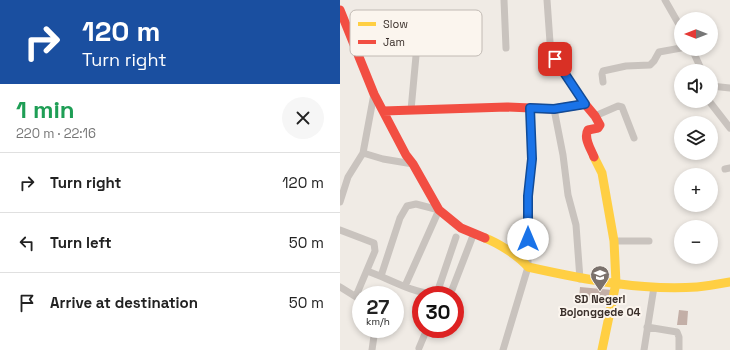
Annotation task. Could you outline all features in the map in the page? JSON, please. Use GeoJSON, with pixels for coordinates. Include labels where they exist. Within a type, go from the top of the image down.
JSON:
{"type":"FeatureCollection","features":[{"type":"Feature","properties":{"kind":"street"},"geometry":{"type":"LineString","coordinates":[[504,0],[506,48]]}},
{"type":"Feature","properties":{"kind":"street"},"geometry":{"type":"LineString","coordinates":[[547,0],[550,42],[555,59],[600,125],[598,128],[588,130],[586,133],[586,138],[602,173],[614,241],[616,283],[602,350]]}},
{"type":"Feature","properties":{"kind":"street"},"geometry":{"type":"LineString","coordinates":[[665,0],[674,16]]}},
{"type":"Feature","properties":{"kind":"street"},"geometry":{"type":"LineString","coordinates":[[340,10],[350,33]]}},
{"type":"Feature","properties":{"kind":"street"},"geometry":{"type":"LineString","coordinates":[[603,82],[603,71],[614,68],[650,65],[659,52],[674,49]]}},
{"type":"Feature","properties":{"kind":"street"},"geometry":{"type":"LineString","coordinates":[[359,56],[374,94],[406,155],[413,164],[439,210],[461,228],[493,241],[524,262],[528,267],[580,279],[654,287],[697,287],[730,282]]}},
{"type":"Feature","properties":{"kind":"street"},"geometry":{"type":"LineString","coordinates":[[411,110],[416,56]]}},
{"type":"Feature","properties":{"kind":"street"},"geometry":{"type":"LineString","coordinates":[[718,87],[730,88]]}},
{"type":"Feature","properties":{"kind":"street"},"geometry":{"type":"LineString","coordinates":[[340,202],[348,177],[362,152],[374,94]]}},
{"type":"Feature","properties":{"kind":"street"},"geometry":{"type":"LineString","coordinates":[[383,111],[507,107],[554,109],[585,104]]}},
{"type":"Feature","properties":{"kind":"street"},"geometry":{"type":"LineString","coordinates":[[595,116],[618,106],[622,107],[634,138]]}},
{"type":"Feature","properties":{"kind":"street"},"geometry":{"type":"LineString","coordinates":[[503,350],[528,267],[528,196],[532,159],[530,108]]}},
{"type":"Feature","properties":{"kind":"street"},"geometry":{"type":"LineString","coordinates":[[714,108],[730,128]]}},
{"type":"Feature","properties":{"kind":"street"},"geometry":{"type":"LineString","coordinates":[[554,109],[563,155],[568,196],[576,225],[580,279]]}},
{"type":"Feature","properties":{"kind":"street"},"geometry":{"type":"LineString","coordinates":[[362,152],[383,159],[413,164]]}},
{"type":"Feature","properties":{"kind":"street"},"geometry":{"type":"LineString","coordinates":[[381,276],[400,218],[407,206],[416,204],[439,210]]}},
{"type":"Feature","properties":{"kind":"street"},"geometry":{"type":"LineString","coordinates":[[405,286],[439,210]]}},
{"type":"Feature","properties":{"kind":"street"},"geometry":{"type":"LineString","coordinates":[[340,230],[374,243],[375,251],[362,286]]}},
{"type":"Feature","properties":{"kind":"street"},"geometry":{"type":"LineString","coordinates":[[453,286],[474,233]]}},
{"type":"Feature","properties":{"kind":"street"},"geometry":{"type":"LineString","coordinates":[[367,271],[405,286],[433,294],[438,290],[456,237]]}},
{"type":"Feature","properties":{"kind":"street"},"geometry":{"type":"LineString","coordinates":[[614,241],[649,241]]}},
{"type":"Feature","properties":{"kind":"street"},"geometry":{"type":"LineString","coordinates":[[340,287],[352,294]]}},
{"type":"Feature","properties":{"kind":"street"},"geometry":{"type":"LineString","coordinates":[[644,350],[654,287]]}},
{"type":"Feature","properties":{"kind":"street"},"geometry":{"type":"LineString","coordinates":[[647,327],[677,332],[679,337],[679,350]]}},
{"type":"Feature","properties":{"kind":"street"},"geometry":{"type":"LineString","coordinates":[[372,350],[374,338]]}},
{"type":"Feature","properties":{"kind":"street"},"geometry":{"type":"LineString","coordinates":[[420,349],[424,338]]}},
{"type":"Feature","properties":{"kind":"building"},"geometry":{"type":"Polygon","coordinates":[[[580,287],[612,290],[611,302],[579,299],[580,287]]]}},
{"type":"Feature","properties":{"kind":"building"},"geometry":{"type":"Polygon","coordinates":[[[679,310],[688,311],[687,325],[677,325],[679,310]]]}},
{"type":"Feature","properties":{"kind":"traffic: slow"},"geometry":{"type":"LineString","coordinates":[[594,157],[602,173],[614,241],[616,283],[602,350]]}},
{"type":"Feature","properties":{"kind":"traffic: slow"},"geometry":{"type":"LineString","coordinates":[[485,238],[508,250],[528,267],[590,280],[633,286],[676,288],[701,287],[730,282]]}},
{"type":"Feature","properties":{"kind":"traffic: jam"},"geometry":{"type":"LineString","coordinates":[[340,10],[350,35]]}},
{"type":"Feature","properties":{"kind":"traffic: jam"},"geometry":{"type":"LineString","coordinates":[[359,56],[374,94],[406,155],[413,164],[439,210],[461,228],[485,238]]}},
{"type":"Feature","properties":{"kind":"traffic: jam"},"geometry":{"type":"LineString","coordinates":[[383,111],[507,107],[554,109],[585,104],[600,125],[598,128],[588,130],[586,136],[594,157]]}},
{"type":"Feature","properties":{"kind":"place","name":"SD Negeri Bojonggede 04"},"geometry":{"type":"Point","coordinates":[600,292]}},
{"type":"Feature","properties":{"kind":"route"},"geometry":{"type":"LineString","coordinates":[[528,239],[528,196],[532,159],[530,108],[554,109],[585,104],[555,59]]}}]}
